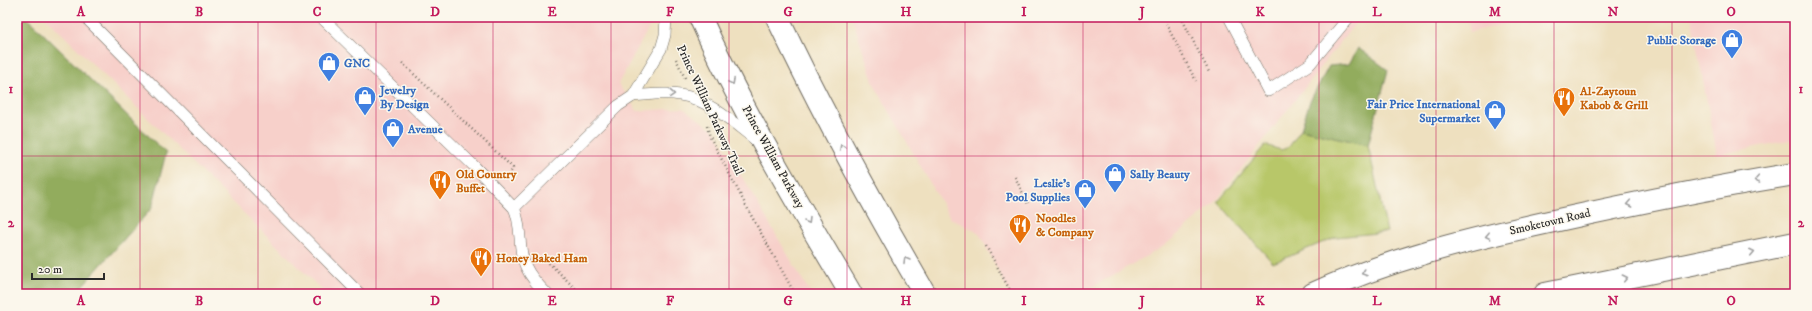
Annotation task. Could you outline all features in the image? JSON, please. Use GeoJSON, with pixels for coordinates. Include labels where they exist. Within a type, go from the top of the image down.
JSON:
{"type":"FeatureCollection","features":[{"type":"Feature","properties":{"kind":"main road","name":"Prince William Parkway"},"geometry":{"type":"LineString","coordinates":[[700,17],[781,176],[851,294]]}},
{"type":"Feature","properties":{"kind":"main road"},"geometry":{"type":"LineString","coordinates":[[776,17],[804,74],[874,207],[925,294]]}},
{"type":"Feature","properties":{"kind":"main road","name":"Smoketown Road"},"geometry":{"type":"LineString","coordinates":[[1312,294],[1349,278],[1415,255],[1459,242],[1618,206],[1795,174]]}},
{"type":"Feature","properties":{"kind":"main road"},"geometry":{"type":"LineString","coordinates":[[1545,294],[1795,243]]}},
{"type":"Feature","properties":{"kind":"lane"},"geometry":{"type":"LineString","coordinates":[[85,17],[360,294]]}},
{"type":"Feature","properties":{"kind":"lane"},"geometry":{"type":"LineString","coordinates":[[321,17],[475,166],[514,208],[518,216],[522,254],[526,268],[535,281],[548,294]]}},
{"type":"Feature","properties":{"kind":"lane"},"geometry":{"type":"LineString","coordinates":[[514,208],[618,106],[633,96],[661,49],[665,35],[666,17]]}},
{"type":"Feature","properties":{"kind":"lane"},"geometry":{"type":"LineString","coordinates":[[1229,17],[1268,91],[1310,64],[1348,17]]}},
{"type":"Feature","properties":{"kind":"lane"},"geometry":{"type":"LineString","coordinates":[[633,96],[674,94],[696,100],[733,122],[768,150]]}},
{"type":"Feature","properties":{"kind":"path"},"geometry":{"type":"LineString","coordinates":[[1181,17],[1210,74]]}},
{"type":"Feature","properties":{"kind":"path"},"geometry":{"type":"LineString","coordinates":[[1166,24],[1196,81]]}},
{"type":"Feature","properties":{"kind":"path","name":"Prince William Parkway Trail"},"geometry":{"type":"LineString","coordinates":[[665,35],[705,120],[710,137],[752,218],[795,294]]}},
{"type":"Feature","properties":{"kind":"path"},"geometry":{"type":"LineString","coordinates":[[402,63],[513,168],[509,174]]}},
{"type":"Feature","properties":{"kind":"path"},"geometry":{"type":"LineString","coordinates":[[1015,177],[1028,204]]}},
{"type":"Feature","properties":{"kind":"path"},"geometry":{"type":"LineString","coordinates":[[986,246],[1012,294]]}},
{"type":"Feature","properties":{"kind":"path"},"geometry":{"type":"LineString","coordinates":[[546,260],[581,294]]}},
{"type":"Feature","properties":{"kind":"shaded area"},"geometry":{"type":"Polygon","coordinates":[[[45,17],[651,17],[652,22],[618,84],[637,111],[683,108],[715,131],[811,294],[326,294],[45,17]]]}},
{"type":"Feature","properties":{"kind":"shaded area"},"geometry":{"type":"Polygon","coordinates":[[[852,17],[1360,17],[1213,205],[1164,246],[1080,294],[1010,294],[979,233],[950,218],[874,84],[852,17]]]}},
{"type":"Feature","properties":{"kind":"shaded area"},"geometry":{"type":"Polygon","coordinates":[[[1467,17],[1538,17],[1470,32],[1467,17]]]}},
{"type":"Feature","properties":{"kind":"shaded area","name":"Public Storage"},"geometry":{"type":"Polygon","coordinates":[[[1691,17],[1795,17],[1795,139],[1717,155],[1691,17]]]}},
{"type":"Feature","properties":{"kind":"shaded area"},"geometry":{"type":"Polygon","coordinates":[[[1795,286],[1795,294],[1750,294],[1795,286]]]}},
{"type":"Feature","properties":{"kind":"green space"},"geometry":{"type":"Polygon","coordinates":[[[17,17],[26,17],[166,153],[152,208],[75,294],[17,294],[17,17]]]}},
{"type":"Feature","properties":{"kind":"green space"},"geometry":{"type":"Polygon","coordinates":[[[1358,48],[1388,70],[1368,145],[1301,129],[1310,101],[1329,66],[1349,64],[1358,48]]]}},
{"type":"Feature","properties":{"kind":"green space"},"geometry":{"type":"Polygon","coordinates":[[[1301,129],[1368,145],[1387,232],[1336,237],[1273,263],[1218,202],[1265,145],[1281,150],[1289,147],[1301,129]]]}},
{"type":"Feature","properties":{"kind":"place","name":"Public Storage"},"geometry":{"type":"Point","coordinates":[1732,60]}},
{"type":"Feature","properties":{"kind":"place","name":"GNC"},"geometry":{"type":"Point","coordinates":[329,82]}},
{"type":"Feature","properties":{"kind":"place","name":"Jewelry By Design"},"geometry":{"type":"Point","coordinates":[365,116]}},
{"type":"Feature","properties":{"kind":"place","name":"Al-Zaytoun Kabob & Grill"},"geometry":{"type":"Point","coordinates":[1564,118]}},
{"type":"Feature","properties":{"kind":"place","name":"Fair Price International Supermarket"},"geometry":{"type":"Point","coordinates":[1495,130]}},
{"type":"Feature","properties":{"kind":"place","name":"Avenue"},"geometry":{"type":"Point","coordinates":[393,148]}},
{"type":"Feature","properties":{"kind":"place","name":"Sally Beauty"},"geometry":{"type":"Point","coordinates":[1115,194]}},
{"type":"Feature","properties":{"kind":"place","name":"Old Country Buffet"},"geometry":{"type":"Point","coordinates":[440,200]}},
{"type":"Feature","properties":{"kind":"place","name":"Leslie's Pool Supplies"},"geometry":{"type":"Point","coordinates":[1085,210]}},
{"type":"Feature","properties":{"kind":"place","name":"Noodles & Company"},"geometry":{"type":"Point","coordinates":[1020,244]}},
{"type":"Feature","properties":{"kind":"place","name":"Honey Baked Ham"},"geometry":{"type":"Point","coordinates":[481,278]}}]}
